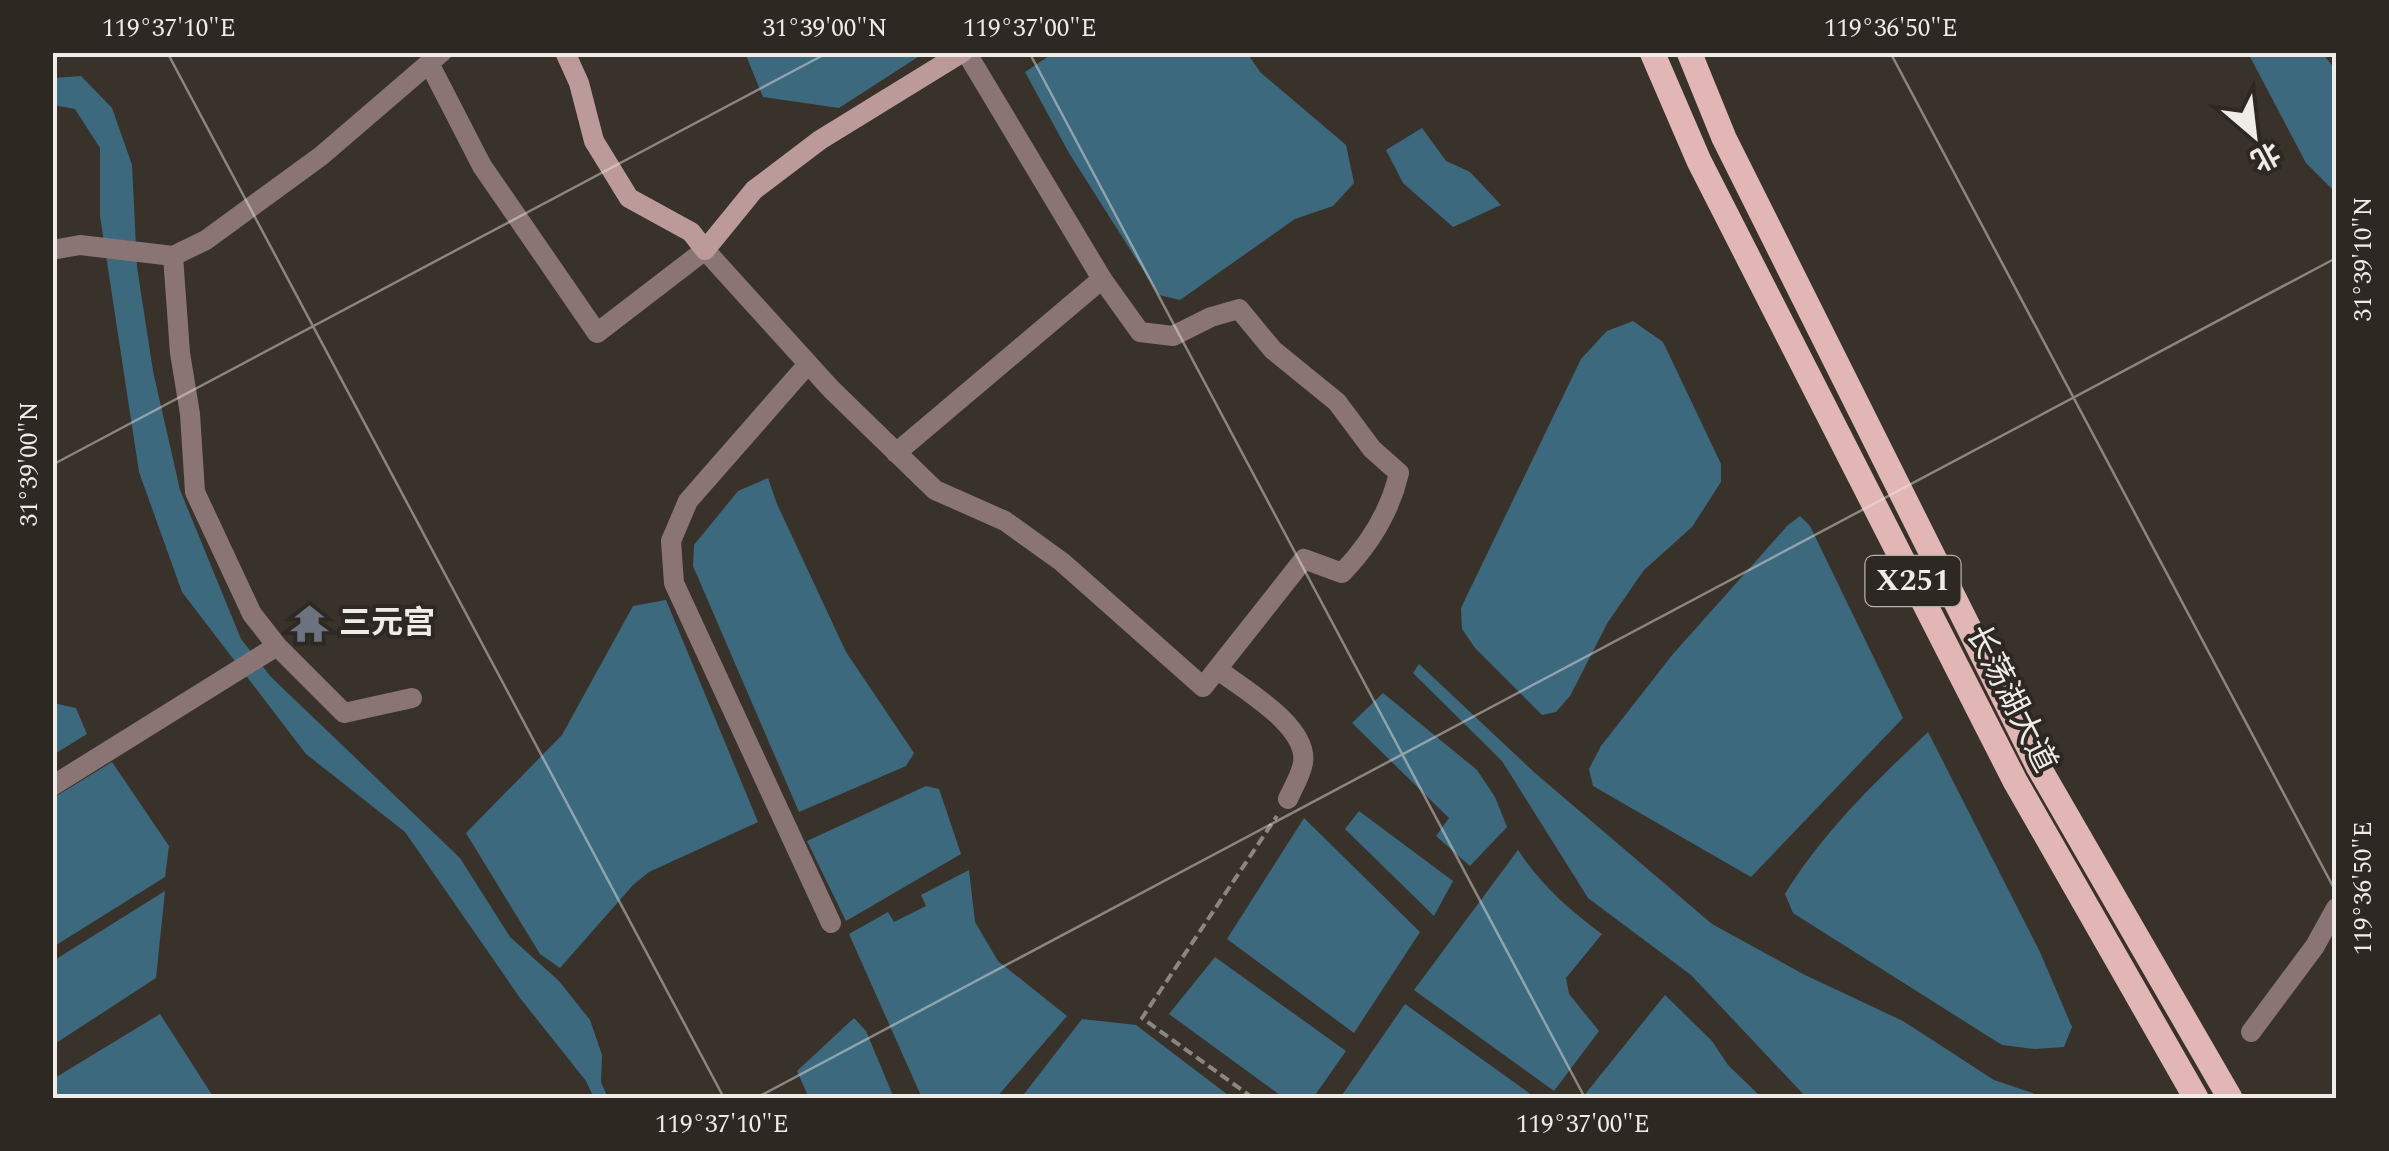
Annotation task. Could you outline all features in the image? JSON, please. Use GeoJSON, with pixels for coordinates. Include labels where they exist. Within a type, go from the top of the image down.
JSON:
{"type":"FeatureCollection","features":[{"type":"Feature","properties":{"kind":"main road","name":"长荡湖大道"},"geometry":{"type":"LineString","coordinates":[[1652,52],[1699,161],[2016,781],[2196,1098]]}},
{"type":"Feature","properties":{"kind":"main road","name":"长荡湖大道"},"geometry":{"type":"LineString","coordinates":[[1690,52],[1724,138],[2038,766],[2230,1098]]}},
{"type":"Feature","properties":{"kind":"street"},"geometry":{"type":"LineString","coordinates":[[52,250],[80,245],[172,256],[206,240],[321,156],[435,58],[482,166],[597,333],[705,250],[754,190],[820,140],[964,52],[1102,279],[1140,332],[1173,336],[1211,317],[1239,309],[1273,350],[1337,402],[1372,449],[1399,473],[1392,501],[1364,550],[1342,573],[1304,559],[1203,687],[1062,562],[1006,521],[934,490],[808,364],[705,250],[690,232],[629,198],[594,141],[579,82],[565,52]]}},
{"type":"Feature","properties":{"kind":"street"},"geometry":{"type":"LineString","coordinates":[[172,256],[195,492],[269,651],[344,713],[412,698]]}},
{"type":"Feature","properties":{"kind":"street"},"geometry":{"type":"LineString","coordinates":[[896,453],[1102,279]]}},
{"type":"Feature","properties":{"kind":"street"},"geometry":{"type":"LineString","coordinates":[[808,364],[688,501],[671,541],[674,583],[830,923]]}},
{"type":"Feature","properties":{"kind":"street"},"geometry":{"type":"LineString","coordinates":[[52,786],[269,651]]}},
{"type":"Feature","properties":{"kind":"street"},"geometry":{"type":"LineString","coordinates":[[1217,669],[1276,712],[1301,740],[1303,762],[1288,800]]}},
{"type":"Feature","properties":{"kind":"street"},"geometry":{"type":"LineString","coordinates":[[2250,1032],[2316,946],[2336,908]]}},
{"type":"Feature","properties":{"kind":"path"},"geometry":{"type":"LineString","coordinates":[[1253,1098],[1142,1018],[1288,800]]}},
{"type":"Feature","properties":{"kind":"water"},"geometry":{"type":"Polygon","coordinates":[[[745,52],[924,53],[839,108],[763,97],[745,52]]]}},
{"type":"Feature","properties":{"kind":"water"},"geometry":{"type":"Polygon","coordinates":[[[1055,52],[1247,53],[1261,73],[1346,145],[1354,183],[1333,206],[1295,219],[1180,300],[1159,295],[1069,153],[1025,72],[1055,52]]]}},
{"type":"Feature","properties":{"kind":"water"},"geometry":{"type":"Polygon","coordinates":[[[2248,53],[2322,53],[2336,70],[2336,193],[2306,163],[2248,53]]]}},
{"type":"Feature","properties":{"kind":"water"},"geometry":{"type":"Polygon","coordinates":[[[81,76],[112,108],[132,165],[137,267],[153,371],[180,490],[241,639],[271,677],[460,858],[510,937],[559,981],[590,1020],[602,1055],[601,1082],[608,1098],[594,1098],[586,1081],[520,998],[405,832],[306,754],[182,592],[139,472],[100,216],[100,148],[75,109],[53,105],[52,78],[81,76]]]}},
{"type":"Feature","properties":{"kind":"water"},"geometry":{"type":"Polygon","coordinates":[[[1422,128],[1446,161],[1470,172],[1501,205],[1453,227],[1403,183],[1386,150],[1422,128]]]}},
{"type":"Feature","properties":{"kind":"water"},"geometry":{"type":"Polygon","coordinates":[[[1633,321],[1663,342],[1721,464],[1721,482],[1692,527],[1644,570],[1608,622],[1570,696],[1556,712],[1542,715],[1475,648],[1462,629],[1461,608],[1581,359],[1607,331],[1633,321]]]}},
{"type":"Feature","properties":{"kind":"water"},"geometry":{"type":"Polygon","coordinates":[[[768,478],[846,652],[914,753],[906,766],[799,812],[693,566],[694,545],[738,491],[768,478]]]}},
{"type":"Feature","properties":{"kind":"water"},"geometry":{"type":"Polygon","coordinates":[[[1800,516],[1810,526],[1903,718],[1751,877],[1593,786],[1589,769],[1601,746],[1673,654],[1800,516]]]}},
{"type":"Feature","properties":{"kind":"water"},"geometry":{"type":"Polygon","coordinates":[[[666,600],[758,822],[649,872],[560,968],[540,954],[466,833],[562,735],[633,606],[666,600]]]}},
{"type":"Feature","properties":{"kind":"water"},"geometry":{"type":"Polygon","coordinates":[[[1419,664],[1535,773],[1712,924],[1805,975],[1903,1021],[1994,1080],[2047,1098],[1806,1097],[1691,975],[1588,898],[1502,761],[1413,673],[1419,664]]]}},
{"type":"Feature","properties":{"kind":"water"},"geometry":{"type":"Polygon","coordinates":[[[1383,693],[1477,770],[1495,797],[1507,827],[1470,866],[1436,836],[1449,818],[1352,723],[1383,693]]]}},
{"type":"Feature","properties":{"kind":"water"},"geometry":{"type":"Polygon","coordinates":[[[53,703],[76,708],[87,734],[53,755],[53,703]]]}},
{"type":"Feature","properties":{"kind":"water"},"geometry":{"type":"Polygon","coordinates":[[[1928,732],[2040,952],[2072,1027],[2064,1047],[2002,1045],[1793,913],[1785,894],[1816,849],[1870,788],[1928,732]]]}},
{"type":"Feature","properties":{"kind":"water"},"geometry":{"type":"Polygon","coordinates":[[[112,762],[169,846],[165,877],[53,947],[53,798],[112,762]]]}},
{"type":"Feature","properties":{"kind":"water"},"geometry":{"type":"Polygon","coordinates":[[[926,786],[939,789],[961,854],[846,921],[807,841],[926,786]]]}},
{"type":"Feature","properties":{"kind":"water"},"geometry":{"type":"Polygon","coordinates":[[[1359,811],[1453,881],[1434,916],[1345,829],[1359,811]]]}},
{"type":"Feature","properties":{"kind":"water"},"geometry":{"type":"Polygon","coordinates":[[[1304,818],[1420,932],[1354,1033],[1227,939],[1304,818]]]}},
{"type":"Feature","properties":{"kind":"water"},"geometry":{"type":"Polygon","coordinates":[[[1518,850],[1556,896],[1602,934],[1566,978],[1569,994],[1599,1031],[1554,1091],[1414,990],[1518,850]]]}},
{"type":"Feature","properties":{"kind":"water"},"geometry":{"type":"Polygon","coordinates":[[[969,870],[975,922],[998,961],[1067,1016],[996,1098],[922,1098],[849,934],[888,912],[894,922],[926,906],[921,895],[969,870]]]}},
{"type":"Feature","properties":{"kind":"water"},"geometry":{"type":"Polygon","coordinates":[[[165,891],[156,978],[53,1045],[53,961],[165,891]]]}},
{"type":"Feature","properties":{"kind":"water"},"geometry":{"type":"Polygon","coordinates":[[[1215,957],[1346,1051],[1313,1098],[1284,1098],[1169,1014],[1215,957]]]}},
{"type":"Feature","properties":{"kind":"water"},"geometry":{"type":"Polygon","coordinates":[[[1665,995],[1712,1041],[1728,1065],[1762,1098],[1582,1098],[1665,995]]]}},
{"type":"Feature","properties":{"kind":"water"},"geometry":{"type":"Polygon","coordinates":[[[1405,1004],[1536,1098],[1340,1098],[1405,1004]]]}},
{"type":"Feature","properties":{"kind":"water"},"geometry":{"type":"Polygon","coordinates":[[[160,1014],[214,1098],[53,1098],[53,1079],[160,1014]]]}},
{"type":"Feature","properties":{"kind":"water"},"geometry":{"type":"Polygon","coordinates":[[[854,1018],[866,1031],[894,1098],[809,1098],[797,1071],[854,1018]]]}},
{"type":"Feature","properties":{"kind":"water"},"geometry":{"type":"Polygon","coordinates":[[[1082,1019],[1136,1025],[1232,1098],[1021,1098],[1082,1019]]]}},
{"type":"Feature","properties":{"kind":"place","name":"三元宫"},"geometry":{"type":"Point","coordinates":[309,623]}}]}
